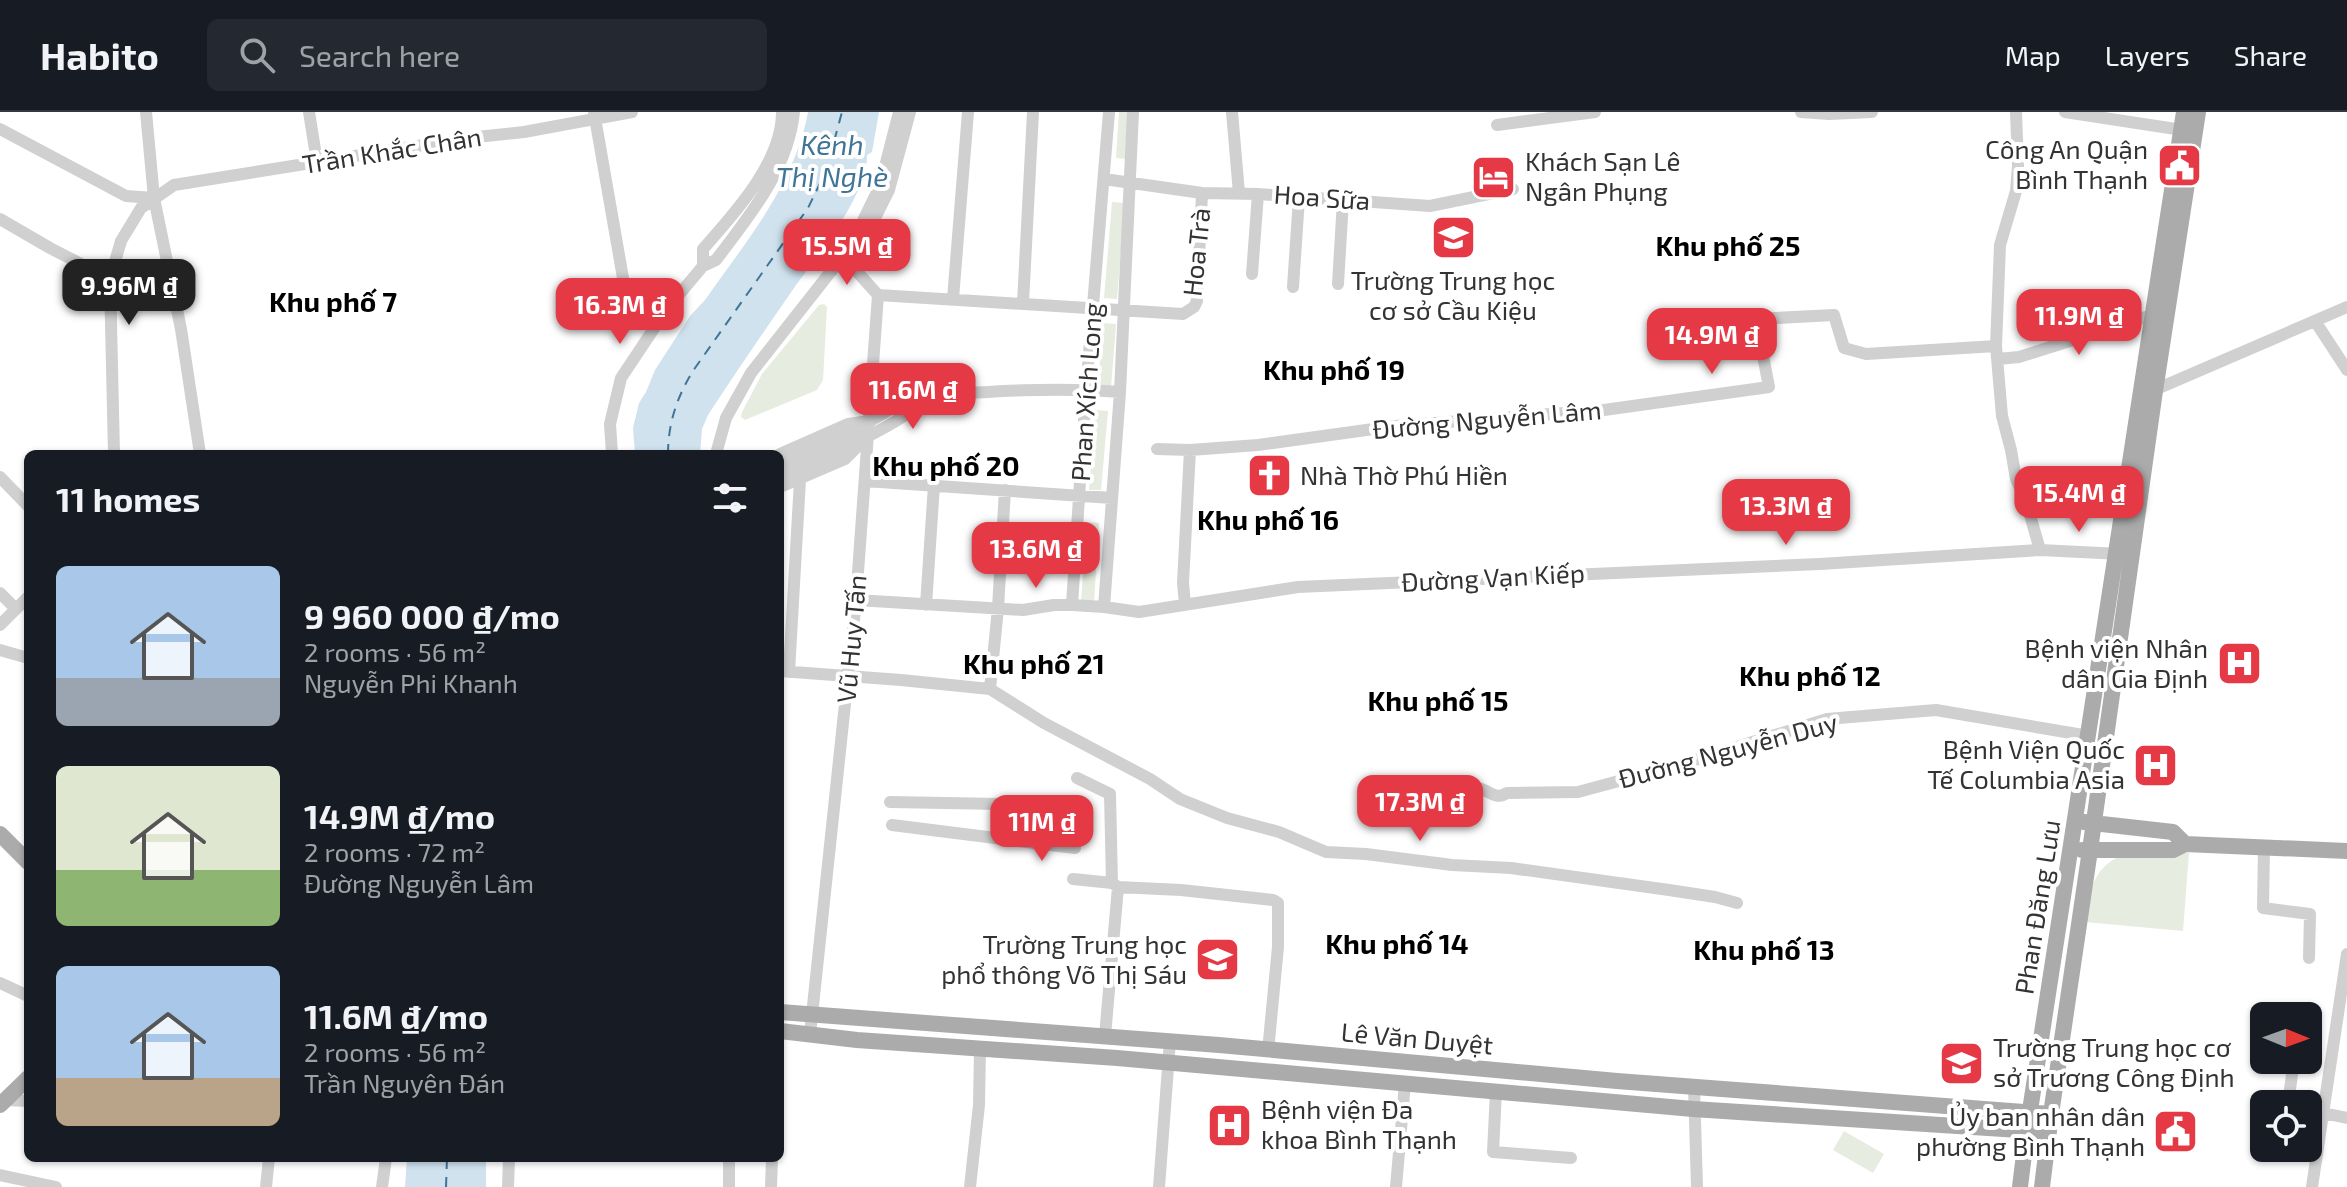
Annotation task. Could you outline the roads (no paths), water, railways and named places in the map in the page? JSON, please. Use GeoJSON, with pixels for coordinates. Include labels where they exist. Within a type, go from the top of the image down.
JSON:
{"type":"FeatureCollection","features":[{"type":"Feature","properties":{"kind":"main road","name":"Phan Đăng Lưu"},"geometry":{"type":"LineString","coordinates":[[2042,1187],[2094,823],[2104,687],[2189,131],[2184,112]]}},
{"type":"Feature","properties":{"kind":"main road","name":"Phan Đăng Lưu"},"geometry":{"type":"LineString","coordinates":[[2148,390],[2152,315],[2189,131],[2198,112]]}},
{"type":"Feature","properties":{"kind":"main road","name":"Phan Đăng Lưu"},"geometry":{"type":"LineString","coordinates":[[2020,1187],[2089,736],[2104,687]]}},
{"type":"Feature","properties":{"kind":"main road"},"geometry":{"type":"LineString","coordinates":[[2075,820],[2173,832],[2185,844]]}},
{"type":"Feature","properties":{"kind":"main road"},"geometry":{"type":"LineString","coordinates":[[0,834],[24,858]]}},
{"type":"Feature","properties":{"kind":"main road"},"geometry":{"type":"LineString","coordinates":[[2070,850],[2173,850],[2185,844],[2347,851]]}},
{"type":"Feature","properties":{"kind":"main road","name":"Lê Văn Duyệt"},"geometry":{"type":"LineString","coordinates":[[784,1012],[2051,1114]]}},
{"type":"Feature","properties":{"kind":"main road"},"geometry":{"type":"LineString","coordinates":[[980,1049],[981,1027]]}},
{"type":"Feature","properties":{"kind":"main road","name":"Lê Văn Duyệt"},"geometry":{"type":"LineString","coordinates":[[784,1031],[1693,1109],[2049,1132]]}},
{"type":"Feature","properties":{"kind":"main road"},"geometry":{"type":"LineString","coordinates":[[1217,1068],[1219,1045]]}},
{"type":"Feature","properties":{"kind":"main road"},"geometry":{"type":"LineString","coordinates":[[2,1102],[24,1082]]}},
{"type":"Feature","properties":{"kind":"main road"},"geometry":{"type":"LineString","coordinates":[[1798,1116],[1800,1096]]}},
{"type":"Feature","properties":{"kind":"street"},"geometry":{"type":"LineString","coordinates":[[146,112],[154,198],[181,329],[199,450]]}},
{"type":"Feature","properties":{"kind":"street"},"geometry":{"type":"LineString","coordinates":[[309,112],[317,162]]}},
{"type":"Feature","properties":{"kind":"street","name":"Trần Khắc Chân"},"geometry":{"type":"LineString","coordinates":[[154,198],[174,185],[467,138],[533,131],[594,115],[632,112]]}},
{"type":"Feature","properties":{"kind":"street"},"geometry":{"type":"LineString","coordinates":[[703,266],[703,249],[735,214],[765,170],[774,149],[782,112]]}},
{"type":"Feature","properties":{"kind":"street"},"geometry":{"type":"LineString","coordinates":[[612,450],[610,424],[621,378],[667,309],[703,266],[716,260],[775,176],[792,131],[794,112]]}},
{"type":"Feature","properties":{"kind":"street"},"geometry":{"type":"LineString","coordinates":[[717,450],[726,418],[751,373],[856,241],[880,186],[899,112]]}},
{"type":"Feature","properties":{"kind":"street"},"geometry":{"type":"LineString","coordinates":[[856,241],[865,238],[889,190],[910,112]]}},
{"type":"Feature","properties":{"kind":"street"},"geometry":{"type":"LineString","coordinates":[[953,299],[968,112]]}},
{"type":"Feature","properties":{"kind":"street"},"geometry":{"type":"LineString","coordinates":[[1023,303],[1033,112]]}},
{"type":"Feature","properties":{"kind":"street","name":"Phan Xích Long"},"geometry":{"type":"LineString","coordinates":[[1072,605],[1109,112]]}},
{"type":"Feature","properties":{"kind":"street","name":"Phan Xích Long"},"geometry":{"type":"LineString","coordinates":[[1104,607],[1120,392],[1133,112]]}},
{"type":"Feature","properties":{"kind":"street"},"geometry":{"type":"LineString","coordinates":[[1232,112],[1239,193]]}},
{"type":"Feature","properties":{"kind":"street"},"geometry":{"type":"LineString","coordinates":[[1497,125],[1595,112]]}},
{"type":"Feature","properties":{"kind":"street"},"geometry":{"type":"LineString","coordinates":[[1801,112],[1872,112]]}},
{"type":"Feature","properties":{"kind":"street"},"geometry":{"type":"LineString","coordinates":[[2016,112],[2018,166],[2016,191],[2000,245],[1997,352],[2002,416],[2016,479],[2026,501],[2040,550]]}},
{"type":"Feature","properties":{"kind":"street"},"geometry":{"type":"LineString","coordinates":[[2065,112],[2189,131]]}},
{"type":"Feature","properties":{"kind":"street"},"geometry":{"type":"LineString","coordinates":[[594,115],[623,278]]}},
{"type":"Feature","properties":{"kind":"street"},"geometry":{"type":"LineString","coordinates":[[2,135],[126,196],[154,198]]}},
{"type":"Feature","properties":{"kind":"street"},"geometry":{"type":"LineString","coordinates":[[1104,179],[1129,182]]}},
{"type":"Feature","properties":{"kind":"street","name":"Hoa Sữa"},"geometry":{"type":"LineString","coordinates":[[1129,182],[1202,193],[1430,206],[1513,189]]}},
{"type":"Feature","properties":{"kind":"street","name":"Hoa Trà"},"geometry":{"type":"LineString","coordinates":[[1123,309],[1183,314],[1194,307],[1197,301],[1202,193]]}},
{"type":"Feature","properties":{"kind":"street"},"geometry":{"type":"LineString","coordinates":[[1252,274],[1258,194]]}},
{"type":"Feature","properties":{"kind":"street"},"geometry":{"type":"LineString","coordinates":[[114,450],[110,279],[126,231],[141,208],[154,198]]}},
{"type":"Feature","properties":{"kind":"street"},"geometry":{"type":"LineString","coordinates":[[1293,287],[1299,198]]}},
{"type":"Feature","properties":{"kind":"street"},"geometry":{"type":"LineString","coordinates":[[1338,284],[1343,200]]}},
{"type":"Feature","properties":{"kind":"street"},"geometry":{"type":"LineString","coordinates":[[0,219],[110,279]]}},
{"type":"Feature","properties":{"kind":"street"},"geometry":{"type":"LineString","coordinates":[[843,256],[878,295],[1123,309]]}},
{"type":"Feature","properties":{"kind":"street","name":"Vũ Huy Tấn"},"geometry":{"type":"LineString","coordinates":[[810,1034],[856,600],[878,295]]}},
{"type":"Feature","properties":{"kind":"street"},"geometry":{"type":"LineString","coordinates":[[2148,390],[2347,307]]}},
{"type":"Feature","properties":{"kind":"street","name":"Đường Nguyễn Lâm"},"geometry":{"type":"LineString","coordinates":[[1157,449],[1258,445],[1395,426],[1604,410],[1769,387],[1756,319],[1834,315],[1844,348],[1866,354],[1997,352],[2019,357],[2152,315]]}},
{"type":"Feature","properties":{"kind":"street"},"geometry":{"type":"LineString","coordinates":[[2315,321],[2347,370]]}},
{"type":"Feature","properties":{"kind":"street"},"geometry":{"type":"LineString","coordinates":[[784,474],[810,465],[852,438],[869,421],[918,393],[927,396],[1001,390],[1120,392]]}},
{"type":"Feature","properties":{"kind":"street"},"geometry":{"type":"LineString","coordinates":[[784,486],[845,459],[868,436],[922,405],[927,396]]}},
{"type":"Feature","properties":{"kind":"street"},"geometry":{"type":"LineString","coordinates":[[784,452],[848,424],[869,421]]}},
{"type":"Feature","properties":{"kind":"street"},"geometry":{"type":"LineString","coordinates":[[784,464],[852,438],[868,436]]}},
{"type":"Feature","properties":{"kind":"street"},"geometry":{"type":"LineString","coordinates":[[1185,604],[1183,583],[1190,450]]}},
{"type":"Feature","properties":{"kind":"street"},"geometry":{"type":"LineString","coordinates":[[0,477],[24,502]]}},
{"type":"Feature","properties":{"kind":"street"},"geometry":{"type":"LineString","coordinates":[[800,480],[784,672],[990,689],[1180,799],[1227,818],[1279,832],[1326,852],[1511,868],[1677,891],[1737,903]]}},
{"type":"Feature","properties":{"kind":"street"},"geometry":{"type":"LineString","coordinates":[[865,481],[1112,498]]}},
{"type":"Feature","properties":{"kind":"street"},"geometry":{"type":"LineString","coordinates":[[926,605],[934,485]]}},
{"type":"Feature","properties":{"kind":"street"},"geometry":{"type":"LineString","coordinates":[[990,689],[1005,490]]}},
{"type":"Feature","properties":{"kind":"street","name":"Đường Vạn Kiếp"},"geometry":{"type":"LineString","coordinates":[[856,600],[1023,610],[1072,605],[1139,612],[1298,587],[1832,563],[2040,550],[2124,554]]}},
{"type":"Feature","properties":{"kind":"street"},"geometry":{"type":"LineString","coordinates":[[0,593],[16,609]]}},
{"type":"Feature","properties":{"kind":"street"},"geometry":{"type":"LineString","coordinates":[[0,625],[24,601]]}},
{"type":"Feature","properties":{"kind":"street"},"geometry":{"type":"LineString","coordinates":[[0,650],[24,657]]}},
{"type":"Feature","properties":{"kind":"street","name":"Đường Nguyễn Duy"},"geometry":{"type":"LineString","coordinates":[[1465,787],[1482,788],[1492,795],[1501,796],[1507,793],[1578,792],[1827,719],[1936,710],[2089,736]]}},
{"type":"Feature","properties":{"kind":"street"},"geometry":{"type":"LineString","coordinates":[[1077,778],[1110,794],[1115,885],[1105,1036]]}},
{"type":"Feature","properties":{"kind":"street"},"geometry":{"type":"LineString","coordinates":[[890,802],[1037,802]]}},
{"type":"Feature","properties":{"kind":"street"},"geometry":{"type":"LineString","coordinates":[[892,825],[1075,848]]}},
{"type":"Feature","properties":{"kind":"street"},"geometry":{"type":"LineString","coordinates":[[2264,847],[2263,908],[2310,914],[2309,958]]}},
{"type":"Feature","properties":{"kind":"street"},"geometry":{"type":"LineString","coordinates":[[1073,879],[1278,903],[1278,947],[1268,1051]]}},
{"type":"Feature","properties":{"kind":"street"},"geometry":{"type":"LineString","coordinates":[[2347,954],[2345,983],[2322,1117],[2347,1118]]}},
{"type":"Feature","properties":{"kind":"street"},"geometry":{"type":"LineString","coordinates":[[0,983],[24,994]]}},
{"type":"Feature","properties":{"kind":"street"},"geometry":{"type":"LineString","coordinates":[[1159,1187],[1170,1041]]}},
{"type":"Feature","properties":{"kind":"street"},"geometry":{"type":"LineString","coordinates":[[970,1187],[979,1105],[980,1049]]}},
{"type":"Feature","properties":{"kind":"street"},"geometry":{"type":"LineString","coordinates":[[1396,1187],[1405,1083]]}},
{"type":"Feature","properties":{"kind":"street"},"geometry":{"type":"LineString","coordinates":[[1694,1087],[1697,1187]]}},
{"type":"Feature","properties":{"kind":"street"},"geometry":{"type":"LineString","coordinates":[[1496,1091],[1493,1152],[1571,1158]]}},
{"type":"Feature","properties":{"kind":"street"},"geometry":{"type":"LineString","coordinates":[[2,1102],[24,1101]]}},
{"type":"Feature","properties":{"kind":"street"},"geometry":{"type":"LineString","coordinates":[[266,1187],[269,1162]]}},
{"type":"Feature","properties":{"kind":"street"},"geometry":{"type":"LineString","coordinates":[[382,1187],[385,1162]]}},
{"type":"Feature","properties":{"kind":"street"},"geometry":{"type":"LineString","coordinates":[[508,1187],[509,1162]]}},
{"type":"Feature","properties":{"kind":"street"},"geometry":{"type":"LineString","coordinates":[[729,1162],[729,1187]]}},
{"type":"Feature","properties":{"kind":"street"},"geometry":{"type":"LineString","coordinates":[[771,1187],[772,1162]]}},
{"type":"Feature","properties":{"kind":"street"},"geometry":{"type":"LineString","coordinates":[[2312,1187],[2316,1162]]}},
{"type":"Feature","properties":{"kind":"street"},"geometry":{"type":"LineString","coordinates":[[1,1176],[56,1187]]}},
{"type":"Feature","properties":{"kind":"water","name":"Kênh Thị Nghè"},"geometry":{"type":"Polygon","coordinates":[[[808,112],[879,112],[872,152],[867,155],[865,171],[850,206],[708,415],[702,429],[700,450],[635,450],[633,428],[639,403],[655,370],[690,316],[705,300],[767,211],[792,164],[808,112]]]}},
{"type":"Feature","properties":{"kind":"water"},"geometry":{"type":"Polygon","coordinates":[[[407,1162],[486,1162],[486,1187],[405,1187],[407,1162]]]}},
{"type":"Feature","properties":{"kind":"place","name":"Công An Quận Bình Thạnh"},"geometry":{"type":"Point","coordinates":[2179,165]}},
{"type":"Feature","properties":{"kind":"place","name":"Khách Sạn Lê Ngân Phụng"},"geometry":{"type":"Point","coordinates":[1494,177]}},
{"type":"Feature","properties":{"kind":"place","name":"Trường Trung học cơ sở Cầu Kiệu"},"geometry":{"type":"Point","coordinates":[1453,238]}},
{"type":"Feature","properties":{"kind":"place","name":"Nhà Thờ Phú Hiền"},"geometry":{"type":"Point","coordinates":[1269,476]}},
{"type":"Feature","properties":{"kind":"place","name":"Bệnh viện Nhân dân Gia Định"},"geometry":{"type":"Point","coordinates":[2239,664]}},
{"type":"Feature","properties":{"kind":"place","name":"Bệnh Viện Quốc Tế Columbia Asia"},"geometry":{"type":"Point","coordinates":[2156,765]}},
{"type":"Feature","properties":{"kind":"place","name":"Trường Trung học phổ thông Võ Thị Sáu"},"geometry":{"type":"Point","coordinates":[1218,960]}},
{"type":"Feature","properties":{"kind":"place","name":"Trường Trung học cơ sở Trương Công Định"},"geometry":{"type":"Point","coordinates":[1962,1063]}},
{"type":"Feature","properties":{"kind":"place","name":"Bệnh viện Đa khoa Bình Thạnh"},"geometry":{"type":"Point","coordinates":[1230,1125]}},
{"type":"Feature","properties":{"kind":"place","name":"Ủy ban nhân dân phường Bình Thạnh"},"geometry":{"type":"Point","coordinates":[2176,1132]}},
{"type":"Feature","properties":{"kind":"district","name":"Khu phố 25"},"geometry":{"type":"Point","coordinates":[1728,246]}},
{"type":"Feature","properties":{"kind":"district","name":"Khu phố 7"},"geometry":{"type":"Point","coordinates":[333,302]}},
{"type":"Feature","properties":{"kind":"district","name":"Khu phố 19"},"geometry":{"type":"Point","coordinates":[1334,370]}},
{"type":"Feature","properties":{"kind":"district","name":"Khu phố 20"},"geometry":{"type":"Point","coordinates":[946,466]}},
{"type":"Feature","properties":{"kind":"district","name":"Khu phố 16"},"geometry":{"type":"Point","coordinates":[1268,520]}},
{"type":"Feature","properties":{"kind":"district","name":"Khu phố 21"},"geometry":{"type":"Point","coordinates":[1034,664]}},
{"type":"Feature","properties":{"kind":"district","name":"Khu phố 12"},"geometry":{"type":"Point","coordinates":[1810,676]}},
{"type":"Feature","properties":{"kind":"district","name":"Khu phố 15"},"geometry":{"type":"Point","coordinates":[1438,701]}},
{"type":"Feature","properties":{"kind":"district","name":"Khu phố 14"},"geometry":{"type":"Point","coordinates":[1397,944]}},
{"type":"Feature","properties":{"kind":"district","name":"Khu phố 13"},"geometry":{"type":"Point","coordinates":[1764,950]}}]}
